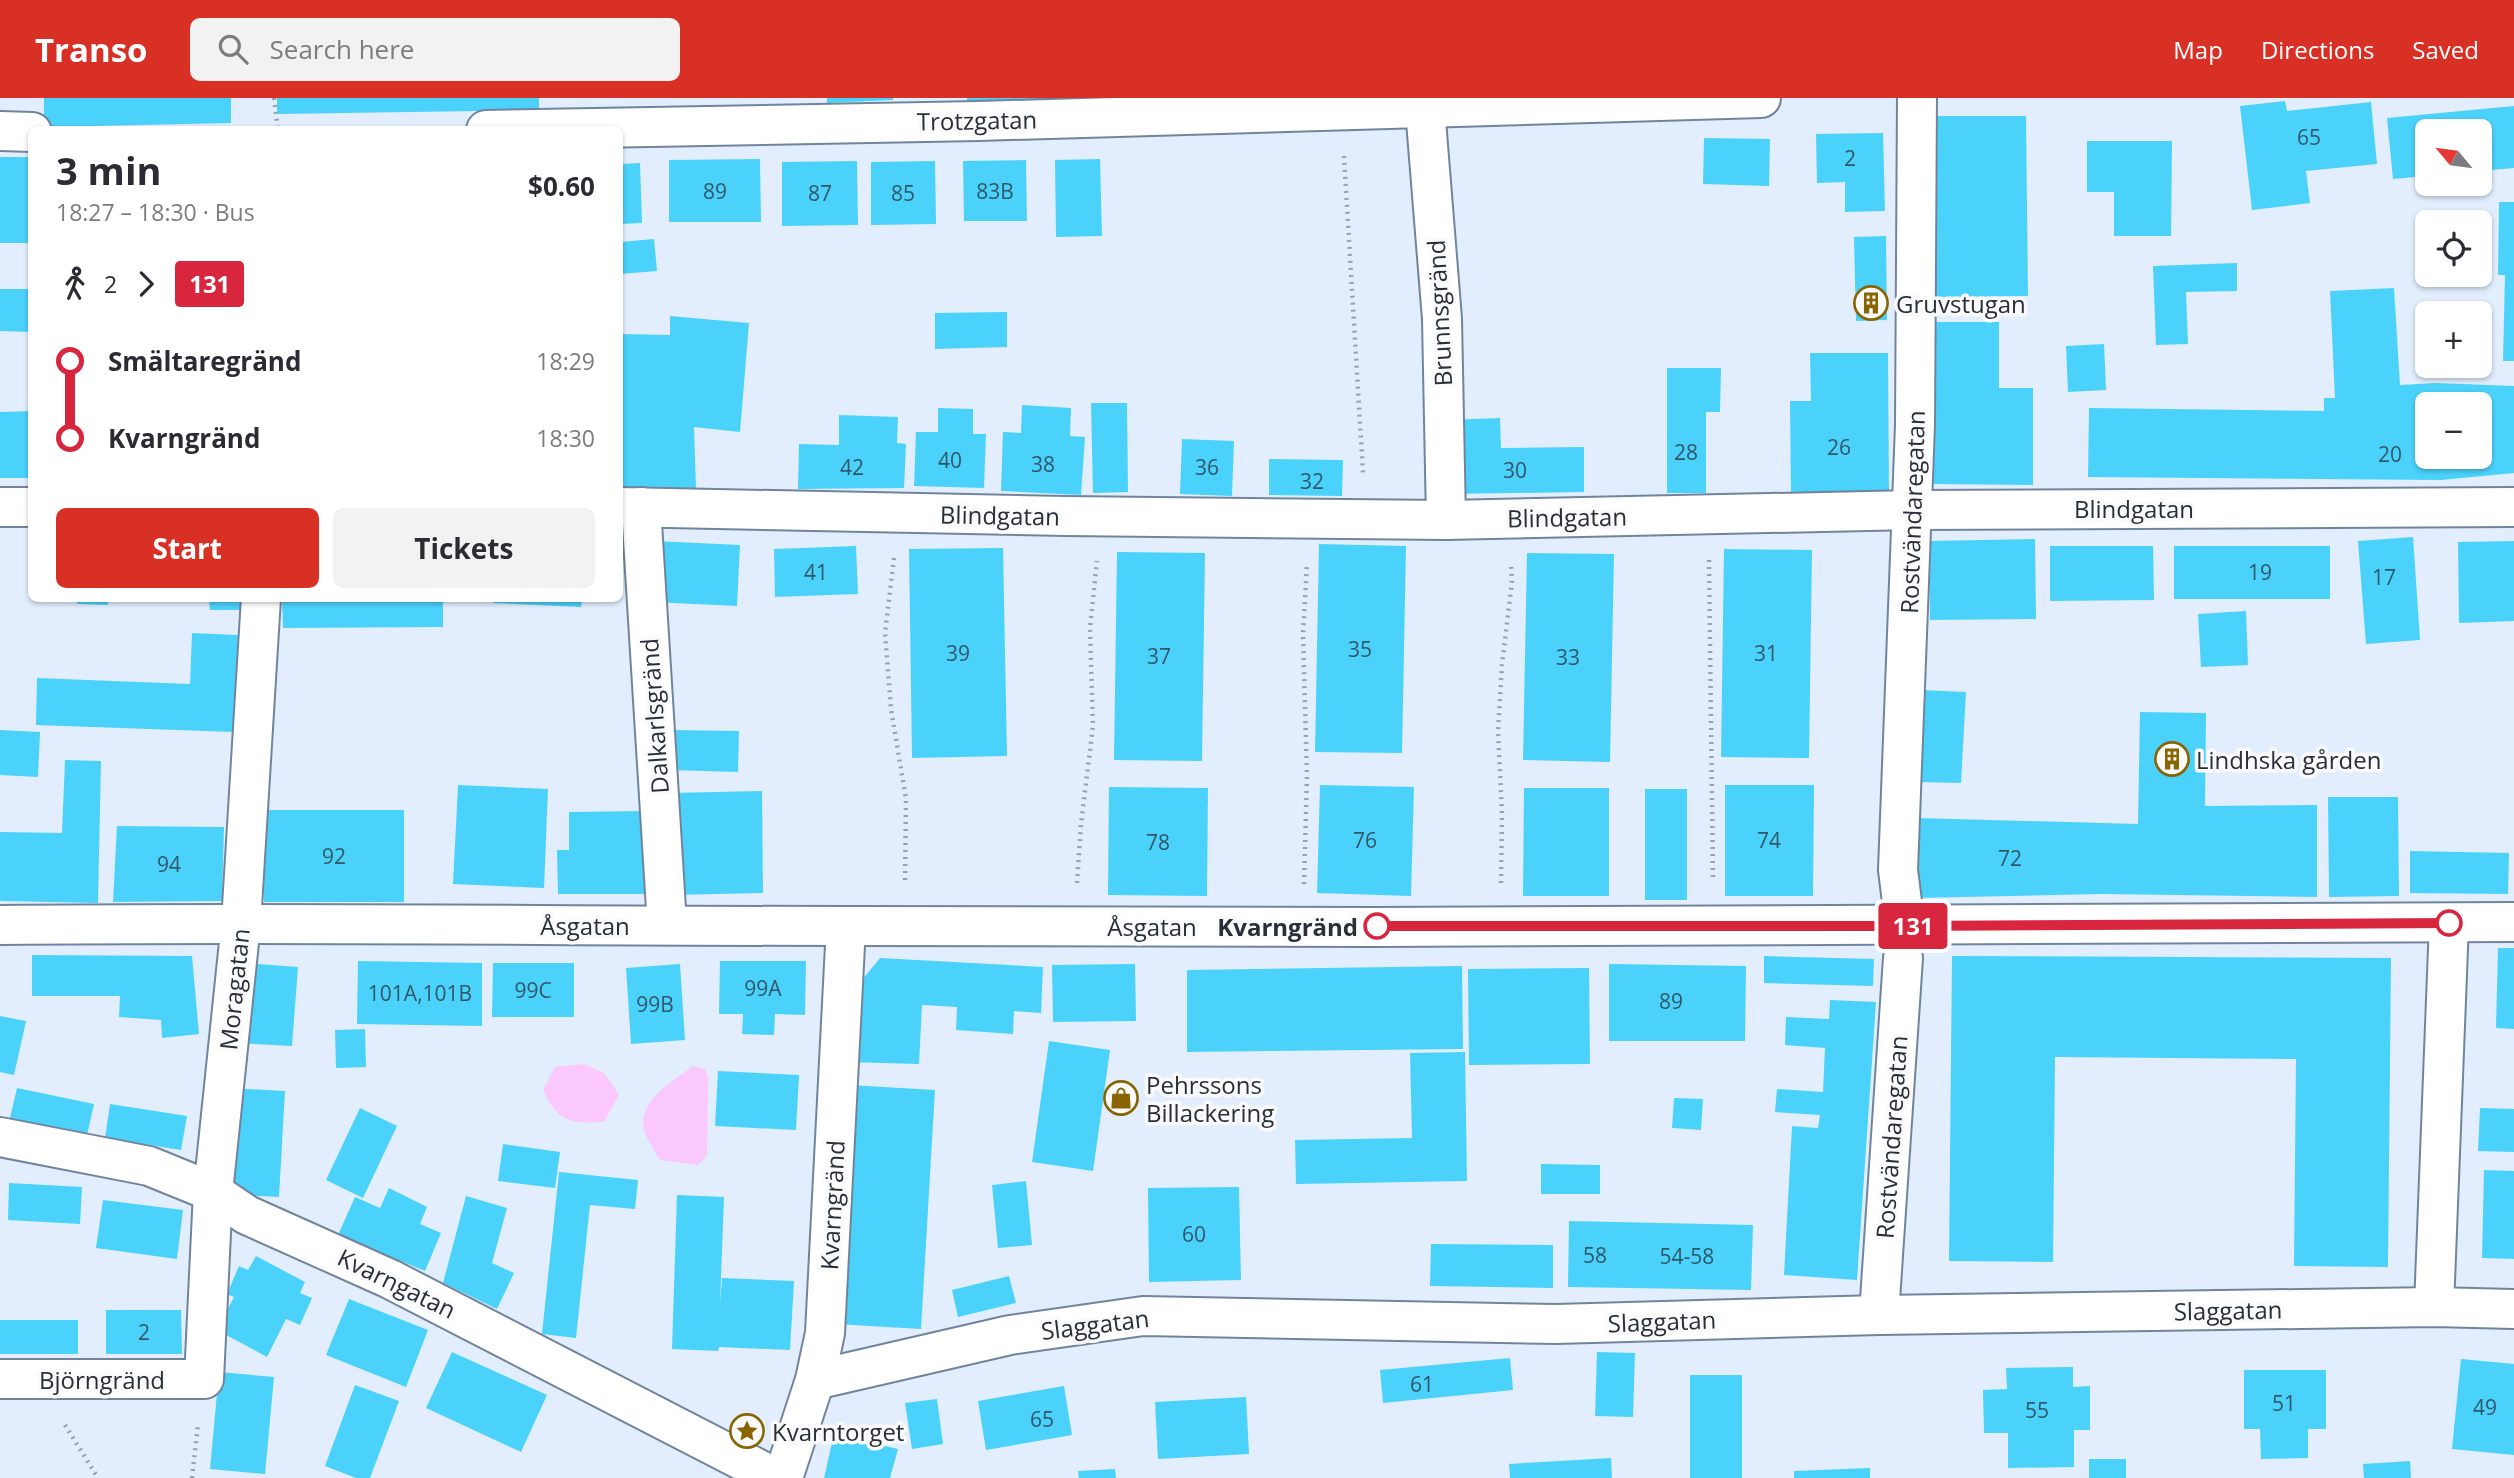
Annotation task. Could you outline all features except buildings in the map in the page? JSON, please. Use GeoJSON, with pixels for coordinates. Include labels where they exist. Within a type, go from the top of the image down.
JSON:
{"type":"FeatureCollection","features":[{"type":"Feature","properties":{"kind":"street","name":"Trotzgatan"},"geometry":{"type":"LineString","coordinates":[[623,127],[979,121],[1761,98]]}},
{"type":"Feature","properties":{"kind":"street","name":"Rostvändaregatan"},"geometry":{"type":"LineString","coordinates":[[1879,1315],[1904,942],[1898,870],[1913,510],[1917,98]]}},
{"type":"Feature","properties":{"kind":"street","name":"Brunnsgränd"},"geometry":{"type":"LineString","coordinates":[[1424,108],[1442,319],[1446,520]]}},
{"type":"Feature","properties":{"kind":"street"},"geometry":{"type":"LineString","coordinates":[[0,131],[28,132]]}},
{"type":"Feature","properties":{"kind":"street"},"geometry":{"type":"LineString","coordinates":[[0,507],[28,507]]}},
{"type":"Feature","properties":{"kind":"street","name":"Blindgatan"},"geometry":{"type":"LineString","coordinates":[[630,508],[1446,520],[1913,510],[2514,507]]}},
{"type":"Feature","properties":{"kind":"street","name":"Dalkarlsgränd"},"geometry":{"type":"LineString","coordinates":[[630,508],[667,925]]}},
{"type":"Feature","properties":{"kind":"street","name":"Moragatan"},"geometry":{"type":"LineString","coordinates":[[204,1379],[212,1192],[240,923],[261,602]]}},
{"type":"Feature","properties":{"kind":"street","name":"Åsgatan"},"geometry":{"type":"LineString","coordinates":[[0,925],[240,923],[1713,926],[1904,942],[2514,922]]}},
{"type":"Feature","properties":{"kind":"street"},"geometry":{"type":"LineString","coordinates":[[2434,1307],[2449,923]]}},
{"type":"Feature","properties":{"kind":"street","name":"Kvarngränd"},"geometry":{"type":"LineString","coordinates":[[783,1478],[816,1380],[825,1333],[846,926]]}},
{"type":"Feature","properties":{"kind":"street","name":"Kvarngatan"},"geometry":{"type":"LineString","coordinates":[[0,1137],[149,1166],[212,1192],[247,1215],[390,1279],[776,1478]]}},
{"type":"Feature","properties":{"kind":"street","name":"Slaggatan"},"geometry":{"type":"LineString","coordinates":[[816,1380],[1010,1335],[1143,1316],[1556,1324],[1879,1315],[2434,1307],[2514,1309]]}},
{"type":"Feature","properties":{"kind":"street","name":"Björngränd"},"geometry":{"type":"LineString","coordinates":[[0,1379],[204,1379]]}},
{"type":"Feature","properties":{"kind":"path"},"geometry":{"type":"LineString","coordinates":[[274,98],[278,126]]}},
{"type":"Feature","properties":{"kind":"path"},"geometry":{"type":"LineString","coordinates":[[1341,110],[1365,519]]}},
{"type":"Feature","properties":{"kind":"path"},"geometry":{"type":"LineString","coordinates":[[895,513],[894,556],[885,633],[891,709],[906,799],[904,926]]}},
{"type":"Feature","properties":{"kind":"path"},"geometry":{"type":"LineString","coordinates":[[1074,926],[1081,824],[1093,726],[1090,628],[1102,517]]}},
{"type":"Feature","properties":{"kind":"path"},"geometry":{"type":"LineString","coordinates":[[1301,926],[1306,835],[1303,635],[1307,518]]}},
{"type":"Feature","properties":{"kind":"path"},"geometry":{"type":"LineString","coordinates":[[1709,557],[1713,926]]}},
{"type":"Feature","properties":{"kind":"path"},"geometry":{"type":"LineString","coordinates":[[1500,926],[1502,813],[1498,732],[1502,664],[1512,581],[1511,559]]}},
{"type":"Feature","properties":{"kind":"path"},"geometry":{"type":"LineString","coordinates":[[192,1478],[204,1379]]}},
{"type":"Feature","properties":{"kind":"path"},"geometry":{"type":"LineString","coordinates":[[38,1380],[98,1478]]}},
{"type":"Feature","properties":{"kind":"shaded area"},"geometry":{"type":"Polygon","coordinates":[[[584,1064],[604,1073],[619,1094],[604,1122],[583,1122],[566,1118],[554,1108],[543,1090],[555,1067],[584,1064]]]}},
{"type":"Feature","properties":{"kind":"shaded area"},"geometry":{"type":"Polygon","coordinates":[[[693,1066],[705,1069],[708,1078],[707,1155],[698,1165],[660,1160],[644,1130],[646,1109],[659,1092],[693,1066]]]}},
{"type":"Feature","properties":{"kind":"bus line","name":"131"},"geometry":{"type":"LineString","coordinates":[[1377,926],[2449,923]]}},
{"type":"Feature","properties":{"kind":"place","name":"Gruvstugan"},"geometry":{"type":"Point","coordinates":[1871,303]}},
{"type":"Feature","properties":{"kind":"place","name":"Lindhska gården"},"geometry":{"type":"Point","coordinates":[2172,759]}},
{"type":"Feature","properties":{"kind":"place","name":"Kvarngränd"},"geometry":{"type":"Point","coordinates":[1377,926]}},
{"type":"Feature","properties":{"kind":"place","name":"Pehrssons Billackering"},"geometry":{"type":"Point","coordinates":[1121,1098]}},
{"type":"Feature","properties":{"kind":"place","name":"Kvarntorget"},"geometry":{"type":"Point","coordinates":[747,1431]}}]}
